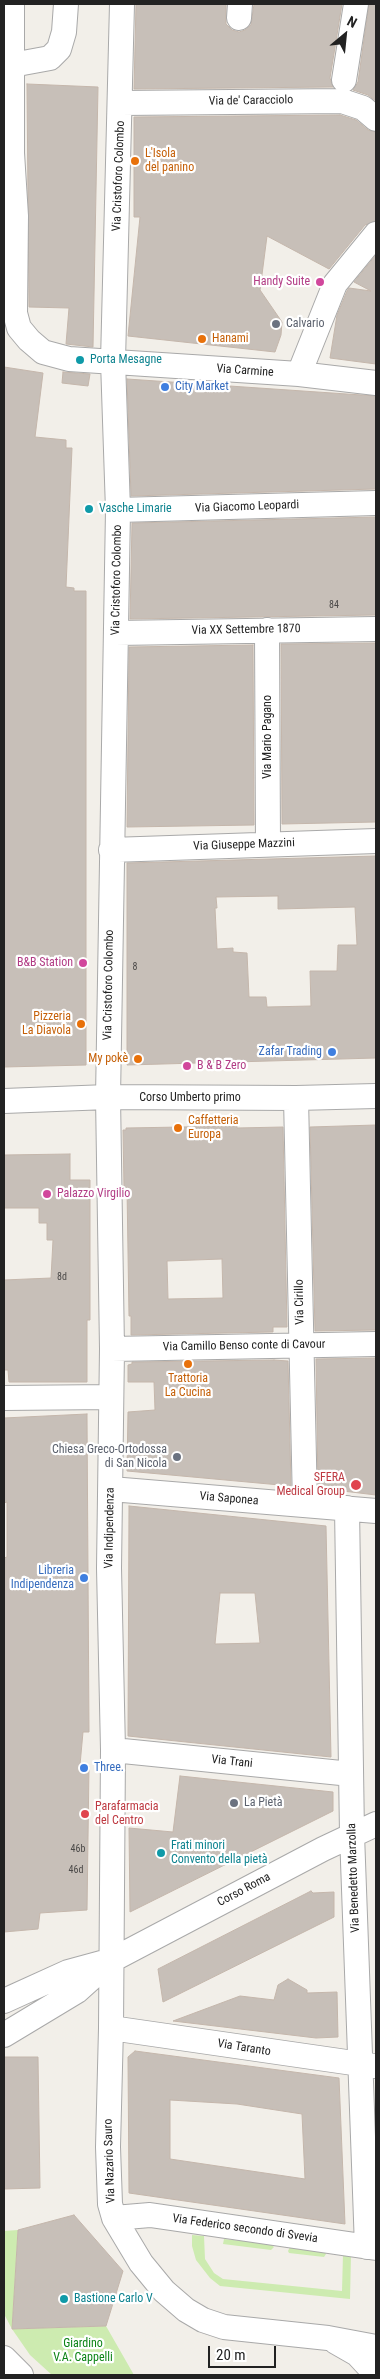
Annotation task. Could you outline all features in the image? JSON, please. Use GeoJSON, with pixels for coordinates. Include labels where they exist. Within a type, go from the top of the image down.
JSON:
{"type":"FeatureCollection","features":[{"type":"Feature","properties":{"kind":"street"},"geometry":{"type":"LineString","coordinates":[[4,249],[16,216],[8,64],[12,4]]}},
{"type":"Feature","properties":{"kind":"street"},"geometry":{"type":"LineString","coordinates":[[8,64],[50,58],[59,49],[64,32],[66,4]]}},
{"type":"Feature","properties":{"kind":"street","name":"Via Cristoforo Colombo"},"geometry":{"type":"LineString","coordinates":[[108,1097],[118,510],[113,361],[121,104],[122,4]]}},
{"type":"Feature","properties":{"kind":"street"},"geometry":{"type":"LineString","coordinates":[[344,80],[356,4]]}},
{"type":"Feature","properties":{"kind":"street","name":"Via de' Caracciolo"},"geometry":{"type":"LineString","coordinates":[[121,104],[280,100],[342,101],[363,108],[376,119]]}},
{"type":"Feature","properties":{"kind":"street","name":"Via Carmine"},"geometry":{"type":"LineString","coordinates":[[16,216],[15,313],[19,328],[43,352],[69,359],[299,374],[376,383]]}},
{"type":"Feature","properties":{"kind":"street"},"geometry":{"type":"LineString","coordinates":[[299,374],[335,284],[376,234]]}},
{"type":"Feature","properties":{"kind":"street","name":"Via Giacomo Leopardi"},"geometry":{"type":"LineString","coordinates":[[118,510],[376,503]]}},
{"type":"Feature","properties":{"kind":"street","name":"Via XX Settembre 1870"},"geometry":{"type":"LineString","coordinates":[[116,632],[376,629]]}},
{"type":"Feature","properties":{"kind":"street","name":"Via Mario Pagano"},"geometry":{"type":"LineString","coordinates":[[267,630],[268,844]]}},
{"type":"Feature","properties":{"kind":"street","name":"Via Giuseppe Mazzini"},"geometry":{"type":"LineString","coordinates":[[111,850],[376,841]]}},
{"type":"Feature","properties":{"kind":"street","name":"Corso Umberto primo"},"geometry":{"type":"LineString","coordinates":[[4,1101],[108,1097],[296,1098],[376,1096]]}},
{"type":"Feature","properties":{"kind":"street","name":"Via Indipendenza"},"geometry":{"type":"LineString","coordinates":[[108,1097],[112,1349],[109,1568],[113,1750],[112,1960]]}},
{"type":"Feature","properties":{"kind":"street","name":"Via Cirillo"},"geometry":{"type":"LineString","coordinates":[[296,1098],[305,1505]]}},
{"type":"Feature","properties":{"kind":"street","name":"Via Camillo Benso conte di Cavour"},"geometry":{"type":"LineString","coordinates":[[112,1349],[376,1344]]}},
{"type":"Feature","properties":{"kind":"street"},"geometry":{"type":"LineString","coordinates":[[4,1398],[111,1397]]}},
{"type":"Feature","properties":{"kind":"street","name":"Via Saponea"},"geometry":{"type":"LineString","coordinates":[[111,1488],[376,1512]]}},
{"type":"Feature","properties":{"kind":"street","name":"Via Benedetto Marzolla"},"geometry":{"type":"LineString","coordinates":[[347,1508],[352,1834],[368,2066],[372,2247]]}},
{"type":"Feature","properties":{"kind":"street","name":"Via Trani"},"geometry":{"type":"LineString","coordinates":[[113,1750],[351,1774]]}},
{"type":"Feature","properties":{"kind":"street","name":"Corso Roma"},"geometry":{"type":"LineString","coordinates":[[73,1982],[352,1834],[376,1824]]}},
{"type":"Feature","properties":{"kind":"street","name":"Via Nazario Sauro"},"geometry":{"type":"LineString","coordinates":[[112,1960],[108,2147],[110,2204],[114,2218],[141,2263],[164,2291],[186,2310],[203,2320],[224,2327],[328,2338],[376,2347]]}},
{"type":"Feature","properties":{"kind":"street"},"geometry":{"type":"LineString","coordinates":[[4,2001],[73,1982]]}},
{"type":"Feature","properties":{"kind":"street"},"geometry":{"type":"LineString","coordinates":[[4,2035],[73,1982]]}},
{"type":"Feature","properties":{"kind":"street","name":"Via Taranto"},"geometry":{"type":"LineString","coordinates":[[111,2028],[368,2066]]}},
{"type":"Feature","properties":{"kind":"street","name":"Via Federico secondo di Svevia"},"geometry":{"type":"LineString","coordinates":[[114,2218],[150,2215],[372,2247]]}},
{"type":"Feature","properties":{"kind":"street","name":"Via Nazario Sauro"},"geometry":{"type":"LineString","coordinates":[[328,2338],[357,2354],[370,2368],[373,2375]]}},
{"type":"Feature","properties":{"kind":"street"},"geometry":{"type":"LineString","coordinates":[[4,2358],[21,2375]]}},
{"type":"Feature","properties":{"kind":"green space"},"geometry":{"type":"Polygon","coordinates":[[[18,2230],[12,2329],[4,2314],[4,2231],[18,2230]]]}},
{"type":"Feature","properties":{"kind":"green space"},"geometry":{"type":"Polygon","coordinates":[[[192,2235],[204,2236],[205,2259],[214,2273],[223,2279],[342,2291],[343,2254],[351,2255],[350,2299],[220,2286],[210,2278],[196,2260],[192,2246],[192,2235]]]}},
{"type":"Feature","properties":{"kind":"green space"},"geometry":{"type":"Polygon","coordinates":[[[224,2239],[271,2244],[274,2247],[271,2250],[223,2244],[224,2239]]]}},
{"type":"Feature","properties":{"kind":"green space"},"geometry":{"type":"Polygon","coordinates":[[[290,2247],[325,2252],[326,2254],[324,2257],[289,2253],[290,2247]]]}},
{"type":"Feature","properties":{"kind":"green space","name":"Giardino V.A. Cappelli"},"geometry":{"type":"Polygon","coordinates":[[[106,2326],[134,2375],[52,2375],[30,2355],[12,2329],[106,2326]]]}},
{"type":"Feature","properties":{"kind":"building"},"geometry":{"type":"Polygon","coordinates":[[[136,4],[226,4],[226,24],[232,30],[239,32],[251,25],[254,4],[342,4],[330,78],[333,87],[134,89],[136,4]]]}},
{"type":"Feature","properties":{"kind":"building"},"geometry":{"type":"Polygon","coordinates":[[[369,4],[376,4],[376,101],[368,95],[353,90],[358,82],[369,4]]]}},
{"type":"Feature","properties":{"kind":"building"},"geometry":{"type":"Polygon","coordinates":[[[27,84],[98,87],[93,347],[66,344],[69,308],[29,307],[27,84]]]}},
{"type":"Feature","properties":{"kind":"building"},"geometry":{"type":"Polygon","coordinates":[[[340,115],[356,120],[368,130],[376,132],[376,221],[365,225],[329,269],[267,236],[260,290],[282,322],[281,335],[275,352],[128,336],[140,217],[134,217],[134,117],[340,115]]]}},
{"type":"Feature","properties":{"kind":"building"},"geometry":{"type":"Polygon","coordinates":[[[376,255],[376,364],[330,358],[337,315],[347,291],[349,288],[371,291],[354,282],[376,255]]]}},
{"type":"Feature","properties":{"kind":"building"},"geometry":{"type":"Polygon","coordinates":[[[4,367],[43,373],[35,437],[66,440],[66,448],[72,448],[66,587],[74,588],[74,591],[86,591],[86,1065],[4,1067],[4,367]]]}},
{"type":"Feature","properties":{"kind":"building"},"geometry":{"type":"Polygon","coordinates":[[[63,372],[90,374],[88,386],[62,383],[63,372]]]}},
{"type":"Feature","properties":{"kind":"building"},"geometry":{"type":"Polygon","coordinates":[[[127,379],[376,396],[376,489],[131,496],[127,379]]]}},
{"type":"Feature","properties":{"kind":"building"},"geometry":{"type":"Polygon","coordinates":[[[376,517],[376,615],[130,619],[132,523],[376,517]]]}},
{"type":"Feature","properties":{"kind":"building"},"geometry":{"type":"Polygon","coordinates":[[[376,643],[376,822],[282,824],[281,644],[376,643]]]}},
{"type":"Feature","properties":{"kind":"building"},"geometry":{"type":"Polygon","coordinates":[[[253,645],[254,825],[127,827],[129,647],[253,645]]]}},
{"type":"Feature","properties":{"kind":"building"},"geometry":{"type":"Polygon","coordinates":[[[376,856],[376,1058],[127,1065],[127,863],[376,856]],[[278,896],[216,897],[217,949],[233,948],[233,952],[247,953],[249,997],[266,997],[267,1007],[311,1006],[310,971],[337,971],[338,945],[357,945],[355,907],[278,909],[278,896]]]}},
{"type":"Feature","properties":{"kind":"building"},"geometry":{"type":"Polygon","coordinates":[[[376,1125],[376,1330],[315,1331],[310,1127],[376,1125]]]}},
{"type":"Feature","properties":{"kind":"building"},"geometry":{"type":"Polygon","coordinates":[[[283,1127],[287,1327],[273,1327],[273,1332],[131,1335],[127,1188],[124,1188],[123,1130],[126,1130],[126,1128],[283,1127]],[[222,1259],[167,1261],[168,1299],[223,1298],[222,1259]]]}},
{"type":"Feature","properties":{"kind":"building"},"geometry":{"type":"Polygon","coordinates":[[[70,1154],[70,1180],[90,1180],[90,1320],[87,1320],[87,1382],[9,1382],[8,1370],[4,1370],[4,1280],[51,1278],[53,1240],[47,1240],[47,1223],[39,1223],[39,1208],[4,1208],[4,1155],[70,1154]]]}},
{"type":"Feature","properties":{"kind":"building"},"geometry":{"type":"Polygon","coordinates":[[[376,1358],[376,1495],[318,1488],[316,1359],[376,1358]]]}},
{"type":"Feature","properties":{"kind":"building"},"geometry":{"type":"Polygon","coordinates":[[[288,1361],[291,1486],[127,1471],[128,1412],[155,1410],[154,1382],[128,1382],[128,1365],[132,1364],[132,1362],[288,1361]]]}},
{"type":"Feature","properties":{"kind":"building"},"geometry":{"type":"Polygon","coordinates":[[[87,1414],[89,1732],[83,1732],[80,1765],[89,1766],[87,1910],[40,1913],[38,1929],[4,1932],[4,1558],[7,1557],[7,1502],[4,1503],[4,1418],[87,1414]]]}},
{"type":"Feature","properties":{"kind":"building"},"geometry":{"type":"Polygon","coordinates":[[[129,1506],[326,1526],[331,1757],[128,1736],[129,1506]],[[220,1593],[215,1644],[260,1643],[255,1593],[220,1593]]]}},
{"type":"Feature","properties":{"kind":"building"},"geometry":{"type":"Polygon","coordinates":[[[180,1776],[333,1792],[333,1811],[130,1912],[129,1828],[173,1832],[180,1776]]]}},
{"type":"Feature","properties":{"kind":"building"},"geometry":{"type":"Polygon","coordinates":[[[311,1891],[313,1893],[334,1892],[334,1917],[163,2002],[158,1969],[311,1891]]]}},
{"type":"Feature","properties":{"kind":"building"},"geometry":{"type":"Polygon","coordinates":[[[288,1979],[307,1990],[307,1993],[337,1992],[338,2037],[316,2038],[173,2021],[240,1996],[274,2000],[278,1985],[288,1979]]]}},
{"type":"Feature","properties":{"kind":"building"},"geometry":{"type":"Polygon","coordinates":[[[135,2051],[339,2078],[345,2224],[129,2193],[128,2057],[135,2051]],[[170,2100],[170,2159],[305,2179],[302,2114],[237,2104],[170,2100]]]}},
{"type":"Feature","properties":{"kind":"building"},"geometry":{"type":"Polygon","coordinates":[[[4,2057],[38,2057],[40,2188],[4,2189],[4,2057]]]}},
{"type":"Feature","properties":{"kind":"building","name":"Bastione Carlo V"},"geometry":{"type":"Polygon","coordinates":[[[74,2215],[123,2271],[106,2326],[12,2329],[18,2230],[74,2215]]]}},
{"type":"Feature","properties":{"kind":"place","name":"L'Isola del panino"},"geometry":{"type":"Point","coordinates":[135,161]}},
{"type":"Feature","properties":{"kind":"place","name":"Handy Suite"},"geometry":{"type":"Point","coordinates":[320,282]}},
{"type":"Feature","properties":{"kind":"place","name":"Calvario"},"geometry":{"type":"Point","coordinates":[276,324]}},
{"type":"Feature","properties":{"kind":"place","name":"Hanami"},"geometry":{"type":"Point","coordinates":[202,339]}},
{"type":"Feature","properties":{"kind":"place","name":"Porta Mesagne"},"geometry":{"type":"Point","coordinates":[80,360]}},
{"type":"Feature","properties":{"kind":"place","name":"City Market"},"geometry":{"type":"Point","coordinates":[165,387]}},
{"type":"Feature","properties":{"kind":"place","name":"Vasche Limarie"},"geometry":{"type":"Point","coordinates":[89,509]}},
{"type":"Feature","properties":{"kind":"place","name":"B&B Station"},"geometry":{"type":"Point","coordinates":[83,963]}},
{"type":"Feature","properties":{"kind":"place","name":"Pizzeria La Diavola"},"geometry":{"type":"Point","coordinates":[81,1024]}},
{"type":"Feature","properties":{"kind":"place","name":"Zafar Trading"},"geometry":{"type":"Point","coordinates":[332,1052]}},
{"type":"Feature","properties":{"kind":"place","name":"My pokè"},"geometry":{"type":"Point","coordinates":[138,1059]}},
{"type":"Feature","properties":{"kind":"place","name":"B & B Zero"},"geometry":{"type":"Point","coordinates":[187,1066]}},
{"type":"Feature","properties":{"kind":"place","name":"Caffetteria Europa"},"geometry":{"type":"Point","coordinates":[178,1128]}},
{"type":"Feature","properties":{"kind":"place","name":"Palazzo Virgilio"},"geometry":{"type":"Point","coordinates":[47,1194]}},
{"type":"Feature","properties":{"kind":"place","name":"Trattoria La Cucina"},"geometry":{"type":"Point","coordinates":[188,1364]}},
{"type":"Feature","properties":{"kind":"place","name":"Chiesa Greco-Ortodossa di San Nicola"},"geometry":{"type":"Point","coordinates":[177,1457]}},
{"type":"Feature","properties":{"kind":"place","name":"SFERA Medical Group"},"geometry":{"type":"Point","coordinates":[356,1485]}},
{"type":"Feature","properties":{"kind":"place","name":"Libreria Indipendenza"},"geometry":{"type":"Point","coordinates":[84,1578]}},
{"type":"Feature","properties":{"kind":"place","name":"Three."},"geometry":{"type":"Point","coordinates":[84,1768]}},
{"type":"Feature","properties":{"kind":"place","name":"La Pietà"},"geometry":{"type":"Point","coordinates":[234,1803]}},
{"type":"Feature","properties":{"kind":"place","name":"Parafarmacia del Centro"},"geometry":{"type":"Point","coordinates":[85,1814]}},
{"type":"Feature","properties":{"kind":"place","name":"Frati minori Convento della pietà"},"geometry":{"type":"Point","coordinates":[161,1853]}},
{"type":"Feature","properties":{"kind":"place","name":"Bastione Carlo V"},"geometry":{"type":"Point","coordinates":[64,2299]}}]}
